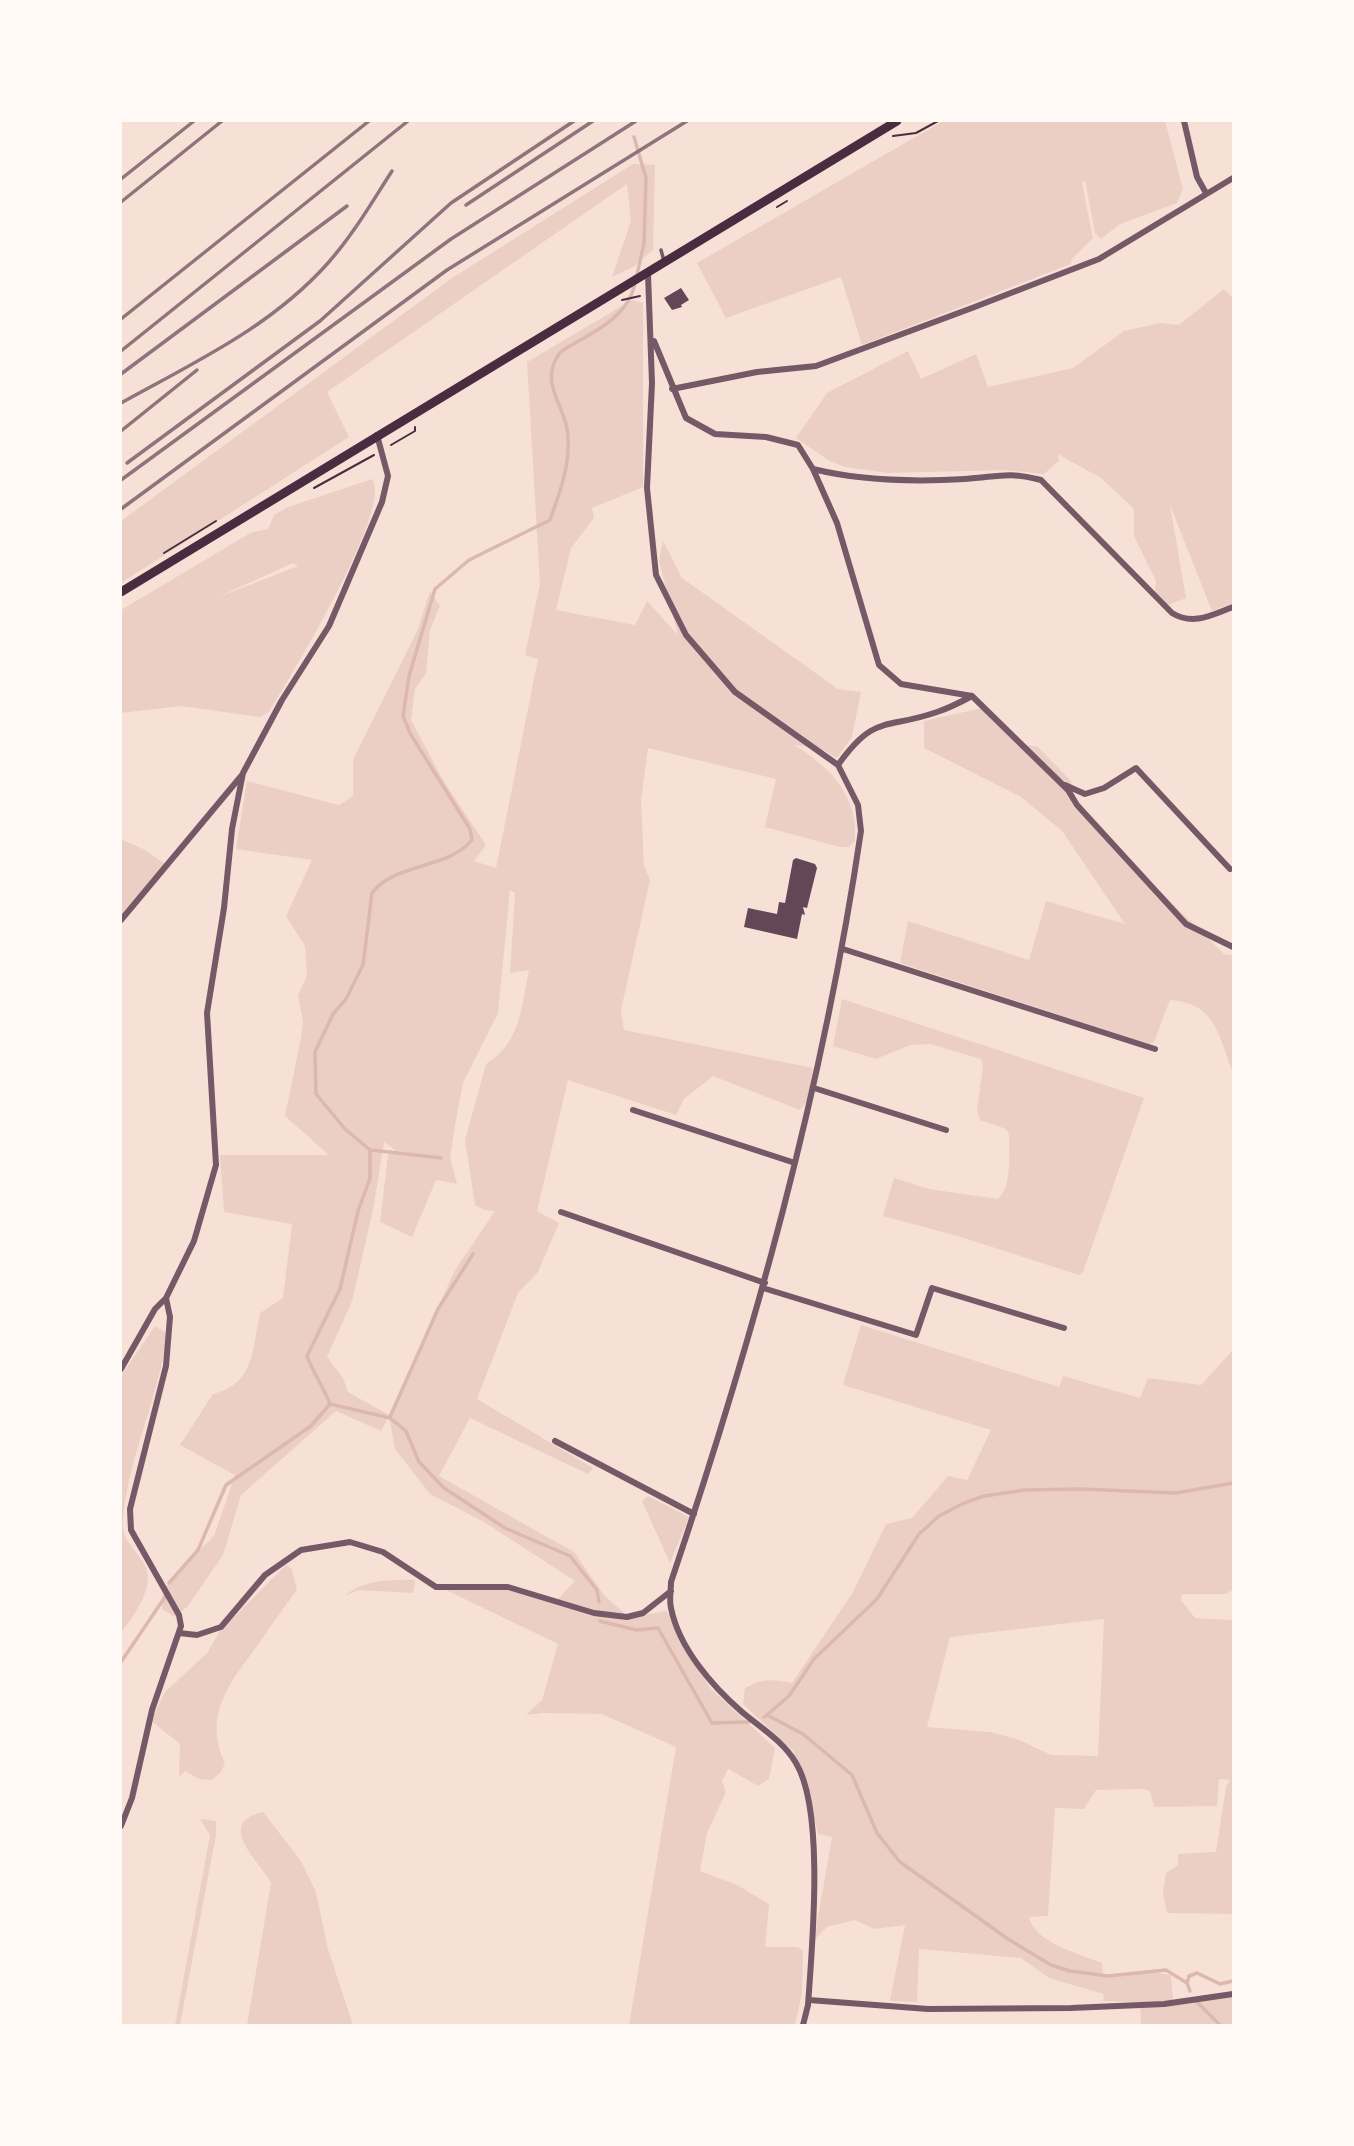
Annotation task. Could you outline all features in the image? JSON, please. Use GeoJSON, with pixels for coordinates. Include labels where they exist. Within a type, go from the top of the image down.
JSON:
{"type":"FeatureCollection","features":[{"type":"Feature","properties":{"kind":"main road"},"geometry":{"type":"LineString","coordinates":[[121,592],[897,121]]}},
{"type":"Feature","properties":{"kind":"street"},"geometry":{"type":"LineString","coordinates":[[1184,121],[1197,177],[1206,193]]}},
{"type":"Feature","properties":{"kind":"street"},"geometry":{"type":"LineString","coordinates":[[672,388],[757,372],[816,366],[1099,258],[1233,178]]}},
{"type":"Feature","properties":{"kind":"street"},"geometry":{"type":"LineString","coordinates":[[648,274],[652,336],[647,488],[656,575],[685,635],[736,692],[838,765],[858,805],[861,831],[843,949],[814,1088],[764,1285],[671,1590],[671,1608],[689,1651],[715,1686],[782,1745],[797,1765],[807,1800],[816,1867],[809,2000],[803,2025]]}},
{"type":"Feature","properties":{"kind":"street"},"geometry":{"type":"LineString","coordinates":[[652,336],[686,418],[715,434],[766,437],[798,445],[813,469],[838,523],[879,665],[901,684],[972,696],[1060,783],[1186,924],[1233,947]]}},
{"type":"Feature","properties":{"kind":"street"},"geometry":{"type":"LineString","coordinates":[[121,920],[207,821],[243,774],[282,700],[329,626],[382,502],[388,476],[377,435]]}},
{"type":"Feature","properties":{"kind":"street"},"geometry":{"type":"LineString","coordinates":[[813,469],[847,477],[966,479],[1015,473],[1041,481],[1182,620],[1196,620],[1233,607]]}},
{"type":"Feature","properties":{"kind":"street"},"geometry":{"type":"LineString","coordinates":[[838,765],[866,732],[891,721],[936,713],[972,696]]}},
{"type":"Feature","properties":{"kind":"street"},"geometry":{"type":"LineString","coordinates":[[1060,783],[1084,794],[1104,788],[1136,768],[1230,869]]}},
{"type":"Feature","properties":{"kind":"street"},"geometry":{"type":"LineString","coordinates":[[121,1369],[155,1309],[166,1298],[194,1241],[216,1165],[206,1013],[224,908],[232,829],[243,774]]}},
{"type":"Feature","properties":{"kind":"street"},"geometry":{"type":"LineString","coordinates":[[843,949],[1154,1049]]}},
{"type":"Feature","properties":{"kind":"street"},"geometry":{"type":"LineString","coordinates":[[814,1088],[946,1130]]}},
{"type":"Feature","properties":{"kind":"street"},"geometry":{"type":"LineString","coordinates":[[633,1111],[795,1163]]}},
{"type":"Feature","properties":{"kind":"street"},"geometry":{"type":"LineString","coordinates":[[561,1212],[764,1285],[916,1335],[932,1288],[1064,1328]]}},
{"type":"Feature","properties":{"kind":"street"},"geometry":{"type":"LineString","coordinates":[[121,1826],[132,1798],[152,1710],[179,1633],[179,1615],[131,1530],[130,1510],[166,1366],[170,1317],[166,1298]]}},
{"type":"Feature","properties":{"kind":"street"},"geometry":{"type":"LineString","coordinates":[[555,1440],[694,1514]]}},
{"type":"Feature","properties":{"kind":"street"},"geometry":{"type":"LineString","coordinates":[[179,1633],[197,1635],[221,1628],[265,1575],[301,1550],[350,1542],[383,1552],[436,1587],[508,1587],[594,1613],[627,1617],[643,1613],[671,1590]]}},
{"type":"Feature","properties":{"kind":"street"},"geometry":{"type":"LineString","coordinates":[[809,2000],[928,2009],[1071,2008],[1164,2004],[1233,1994]]}},
{"type":"Feature","properties":{"kind":"lane"},"geometry":{"type":"LineString","coordinates":[[662,250],[664,264]]}},
{"type":"Feature","properties":{"kind":"path"},"geometry":{"type":"LineString","coordinates":[[891,136],[916,133],[938,121]]}},
{"type":"Feature","properties":{"kind":"path"},"geometry":{"type":"LineString","coordinates":[[620,300],[639,297]]}},
{"type":"Feature","properties":{"kind":"shaded area"},"geometry":{"type":"Polygon","coordinates":[[[943,121],[1165,121],[1183,189],[1177,203],[1120,224],[1101,239],[1095,233],[1085,180],[1082,183],[1093,238],[1072,259],[1071,264],[862,345],[841,277],[726,318],[697,263],[943,121]]]}},
{"type":"Feature","properties":{"kind":"shaded area"},"geometry":{"type":"Polygon","coordinates":[[[633,164],[655,165],[653,250],[633,267],[612,277],[631,221],[627,184],[327,392],[349,437],[121,583],[121,521],[452,278],[633,164]]]}},
{"type":"Feature","properties":{"kind":"shaded area"},"geometry":{"type":"Polygon","coordinates":[[[1224,289],[1233,298],[1233,603],[1212,611],[1170,505],[1186,598],[1168,605],[1155,591],[1156,581],[1134,536],[1134,509],[1101,478],[1058,454],[1059,461],[1044,474],[1006,470],[888,473],[845,467],[828,460],[796,438],[827,393],[908,351],[921,379],[976,354],[988,387],[1073,368],[1124,331],[1160,323],[1179,325],[1224,289]]]}},
{"type":"Feature","properties":{"kind":"shaded area"},"geometry":{"type":"Polygon","coordinates":[[[632,300],[643,303],[643,487],[592,508],[594,518],[571,548],[556,610],[635,625],[647,601],[678,635],[659,561],[663,541],[682,578],[838,689],[861,692],[852,737],[837,758],[819,748],[794,745],[820,763],[847,796],[855,825],[855,841],[848,847],[765,827],[776,779],[648,748],[641,801],[644,866],[650,880],[621,1010],[624,1030],[813,1068],[808,1099],[800,1110],[713,1076],[684,1099],[676,1115],[568,1080],[537,1211],[559,1223],[538,1272],[518,1293],[477,1399],[593,1468],[588,1474],[470,1418],[439,1476],[574,1552],[604,1595],[625,1614],[642,1615],[667,1611],[687,1653],[711,1689],[775,1748],[769,1779],[758,1786],[728,1769],[722,1781],[726,1792],[707,1833],[700,1871],[737,1885],[769,1904],[765,1947],[798,1947],[803,1951],[802,1993],[795,2025],[629,2025],[676,1747],[602,1714],[526,1715],[542,1700],[558,1644],[446,1590],[509,1585],[558,1599],[575,1581],[484,1522],[430,1494],[395,1449],[389,1416],[381,1431],[336,1411],[241,1495],[223,1555],[188,1606],[175,1617],[162,1609],[163,1591],[176,1573],[214,1536],[235,1475],[180,1445],[213,1394],[227,1389],[244,1373],[253,1352],[260,1313],[283,1298],[292,1224],[224,1212],[220,1155],[329,1155],[285,1116],[303,1021],[298,996],[307,975],[305,946],[286,916],[312,860],[236,849],[247,781],[339,805],[353,796],[353,760],[418,629],[430,591],[440,606],[430,630],[426,673],[415,689],[411,720],[443,780],[486,845],[474,861],[496,868],[538,659],[525,655],[540,584],[527,362],[632,300]],[[510,890],[498,1013],[463,1083],[450,1158],[457,1184],[436,1180],[412,1237],[380,1222],[388,1155],[395,1150],[384,1142],[373,1210],[352,1301],[327,1357],[343,1378],[348,1392],[389,1415],[455,1270],[495,1211],[484,1210],[475,1205],[465,1140],[486,1064],[498,1055],[513,1035],[524,998],[529,970],[510,973],[515,893],[510,890]]]}},
{"type":"Feature","properties":{"kind":"shaded area"},"geometry":{"type":"Polygon","coordinates":[[[372,479],[375,496],[368,523],[354,556],[316,631],[269,712],[260,717],[181,706],[121,713],[121,610],[252,532],[268,529],[274,515],[288,507],[372,479]],[[293,563],[216,598],[298,566],[293,563]]]}},
{"type":"Feature","properties":{"kind":"shaded area"},"geometry":{"type":"Polygon","coordinates":[[[982,708],[1022,744],[1038,747],[1071,781],[1073,806],[1224,954],[1233,955],[1233,1072],[1213,1023],[1197,1007],[1185,1002],[1170,1000],[1154,1042],[1149,1044],[900,963],[908,921],[1029,960],[1046,901],[1125,924],[1062,831],[1021,797],[924,748],[924,721],[982,708]]]}},
{"type":"Feature","properties":{"kind":"shaded area"},"geometry":{"type":"Polygon","coordinates":[[[121,839],[145,850],[165,864],[121,914],[121,839]]]}},
{"type":"Feature","properties":{"kind":"shaded area"},"geometry":{"type":"Polygon","coordinates":[[[842,999],[1144,1098],[1083,1272],[1079,1275],[961,1237],[883,1216],[894,1178],[929,1189],[998,1199],[1008,1178],[1009,1135],[1006,1129],[980,1120],[977,1110],[983,1066],[981,1059],[930,1044],[910,1045],[876,1059],[833,1046],[842,999]]]}},
{"type":"Feature","properties":{"kind":"shaded area"},"geometry":{"type":"Polygon","coordinates":[[[861,1325],[1059,1387],[1063,1376],[1140,1398],[1148,1378],[1201,1385],[1233,1350],[1233,1590],[1225,1594],[1182,1594],[1181,1600],[1195,1618],[1233,1620],[1233,1914],[1167,1913],[1163,1893],[1166,1873],[1178,1865],[1178,1854],[1216,1852],[1226,1787],[1230,1780],[1219,1779],[1217,1806],[1154,1807],[1150,1791],[1144,1789],[1096,1790],[1084,1809],[1055,1808],[1048,1916],[1029,1917],[1033,1926],[1049,1941],[1102,1963],[1103,1977],[1151,1972],[1171,1975],[1173,2001],[1233,1993],[1233,2025],[1141,2025],[1140,2002],[1103,2001],[1104,1994],[1049,1978],[1021,1958],[919,1949],[917,2002],[890,2001],[905,1925],[874,1929],[855,1920],[827,1927],[814,1940],[832,1837],[818,1834],[806,1784],[793,1751],[743,1704],[745,1688],[768,1680],[792,1683],[853,1592],[886,1524],[912,1518],[948,1476],[967,1480],[991,1430],[843,1385],[861,1325]],[[1104,1619],[950,1637],[927,1727],[990,1732],[1017,1739],[1051,1755],[1098,1756],[1104,1619]]]}},
{"type":"Feature","properties":{"kind":"shaded area"},"geometry":{"type":"Polygon","coordinates":[[[155,1326],[167,1333],[158,1380],[131,1473],[123,1520],[126,1538],[143,1562],[148,1580],[142,1599],[121,1633],[121,1376],[155,1326]]]}},
{"type":"Feature","properties":{"kind":"shaded area"},"geometry":{"type":"Polygon","coordinates":[[[648,1496],[689,1517],[670,1563],[642,1501],[648,1496]]]}},
{"type":"Feature","properties":{"kind":"shaded area"},"geometry":{"type":"Polygon","coordinates":[[[286,1565],[292,1569],[297,1590],[234,1678],[221,1704],[217,1732],[225,1763],[221,1772],[212,1780],[199,1779],[185,1771],[179,1777],[180,1744],[151,1721],[165,1692],[208,1652],[219,1632],[286,1565]]]}},
{"type":"Feature","properties":{"kind":"shaded area"},"geometry":{"type":"Polygon","coordinates":[[[388,1580],[415,1580],[413,1593],[358,1590],[345,1596],[369,1584],[388,1580]]]}},
{"type":"Feature","properties":{"kind":"shaded area"},"geometry":{"type":"Polygon","coordinates":[[[263,1812],[301,1861],[316,1892],[328,1949],[353,2025],[247,2025],[271,1883],[244,1844],[241,1834],[242,1825],[249,1817],[263,1812]]]}},
{"type":"Feature","properties":{"kind":"shaded area"},"geometry":{"type":"Polygon","coordinates":[[[200,1819],[216,1821],[216,1835],[180,2025],[175,2025],[210,1835],[200,1819]]]}},
{"type":"Feature","properties":{"kind":"building"},"geometry":{"type":"Polygon","coordinates":[[[681,288],[689,300],[681,305],[682,307],[672,310],[664,298],[681,288]]]}},
{"type":"Feature","properties":{"kind":"building"},"geometry":{"type":"Polygon","coordinates":[[[796,858],[815,864],[817,868],[807,908],[803,907],[805,915],[802,914],[797,939],[744,927],[748,908],[777,914],[779,902],[785,903],[793,860],[796,858]]]}},
{"type":"Feature","properties":{"kind":"waterway"},"geometry":{"type":"LineString","coordinates":[[634,137],[646,178],[644,243],[637,275]]}},
{"type":"Feature","properties":{"kind":"waterway"},"geometry":{"type":"LineString","coordinates":[[169,1583],[198,1550],[226,1485],[311,1426],[330,1404],[307,1356],[340,1289],[358,1211],[370,1178],[370,1150],[345,1129],[316,1094],[315,1052],[333,1014],[346,999],[363,965],[372,893],[394,876],[449,857],[472,840],[470,829],[411,735],[403,716],[409,676],[435,589],[469,560],[550,520],[564,479],[568,447],[566,425],[552,385],[553,365],[563,350],[605,325],[621,311],[632,294],[635,283]]}},
{"type":"Feature","properties":{"kind":"waterway"},"geometry":{"type":"LineString","coordinates":[[371,1150],[441,1158]]}},
{"type":"Feature","properties":{"kind":"waterway"},"geometry":{"type":"LineString","coordinates":[[390,1417],[438,1309],[473,1254]]}},
{"type":"Feature","properties":{"kind":"waterway"},"geometry":{"type":"LineString","coordinates":[[330,1404],[390,1418],[406,1431],[419,1462],[444,1488],[505,1528],[570,1556],[597,1590],[599,1602]]}},
{"type":"Feature","properties":{"kind":"waterway"},"geometry":{"type":"LineString","coordinates":[[767,1715],[789,1696],[814,1659],[877,1599],[919,1534],[939,1516],[964,1503],[984,1496],[1025,1490],[1176,1493],[1233,1483]]}},
{"type":"Feature","properties":{"kind":"waterway"},"geometry":{"type":"LineString","coordinates":[[121,1662],[167,1594]]}},
{"type":"Feature","properties":{"kind":"waterway"},"geometry":{"type":"LineString","coordinates":[[600,1621],[636,1630],[658,1628],[712,1723],[749,1722]]}},
{"type":"Feature","properties":{"kind":"waterway"},"geometry":{"type":"LineString","coordinates":[[764,1717],[767,1715],[803,1734],[852,1775],[877,1833],[900,1862],[1008,1939],[1051,1965],[1070,1971],[1108,1976],[1166,1970],[1187,1983],[1190,1991]]}},
{"type":"Feature","properties":{"kind":"waterway"},"geometry":{"type":"LineString","coordinates":[[1187,1983],[1189,1976],[1197,1973],[1220,1984],[1233,1981]]}},
{"type":"Feature","properties":{"kind":"waterway"},"geometry":{"type":"LineString","coordinates":[[1195,2000],[1220,2025]]}},
{"type":"Feature","properties":{"kind":"railway"},"geometry":{"type":"LineString","coordinates":[[121,179],[194,121]]}},
{"type":"Feature","properties":{"kind":"railway"},"geometry":{"type":"LineString","coordinates":[[121,202],[222,121]]}},
{"type":"Feature","properties":{"kind":"railway"},"geometry":{"type":"LineString","coordinates":[[121,319],[369,121]]}},
{"type":"Feature","properties":{"kind":"railway"},"geometry":{"type":"LineString","coordinates":[[121,351],[408,121]]}},
{"type":"Feature","properties":{"kind":"railway"},"geometry":{"type":"LineString","coordinates":[[127,463],[320,321],[451,203],[574,121]]}},
{"type":"Feature","properties":{"kind":"railway"},"geometry":{"type":"LineString","coordinates":[[466,205],[593,121]]}},
{"type":"Feature","properties":{"kind":"railway"},"geometry":{"type":"LineString","coordinates":[[121,480],[451,239],[636,121]]}},
{"type":"Feature","properties":{"kind":"railway"},"geometry":{"type":"LineString","coordinates":[[121,509],[447,270],[687,121]]}},
{"type":"Feature","properties":{"kind":"railway"},"geometry":{"type":"LineString","coordinates":[[121,403],[231,342],[306,286],[337,252],[392,171]]}},
{"type":"Feature","properties":{"kind":"railway"},"geometry":{"type":"LineString","coordinates":[[121,374],[347,206]]}},
{"type":"Feature","properties":{"kind":"railway"},"geometry":{"type":"LineString","coordinates":[[121,431],[197,370]]}}]}
